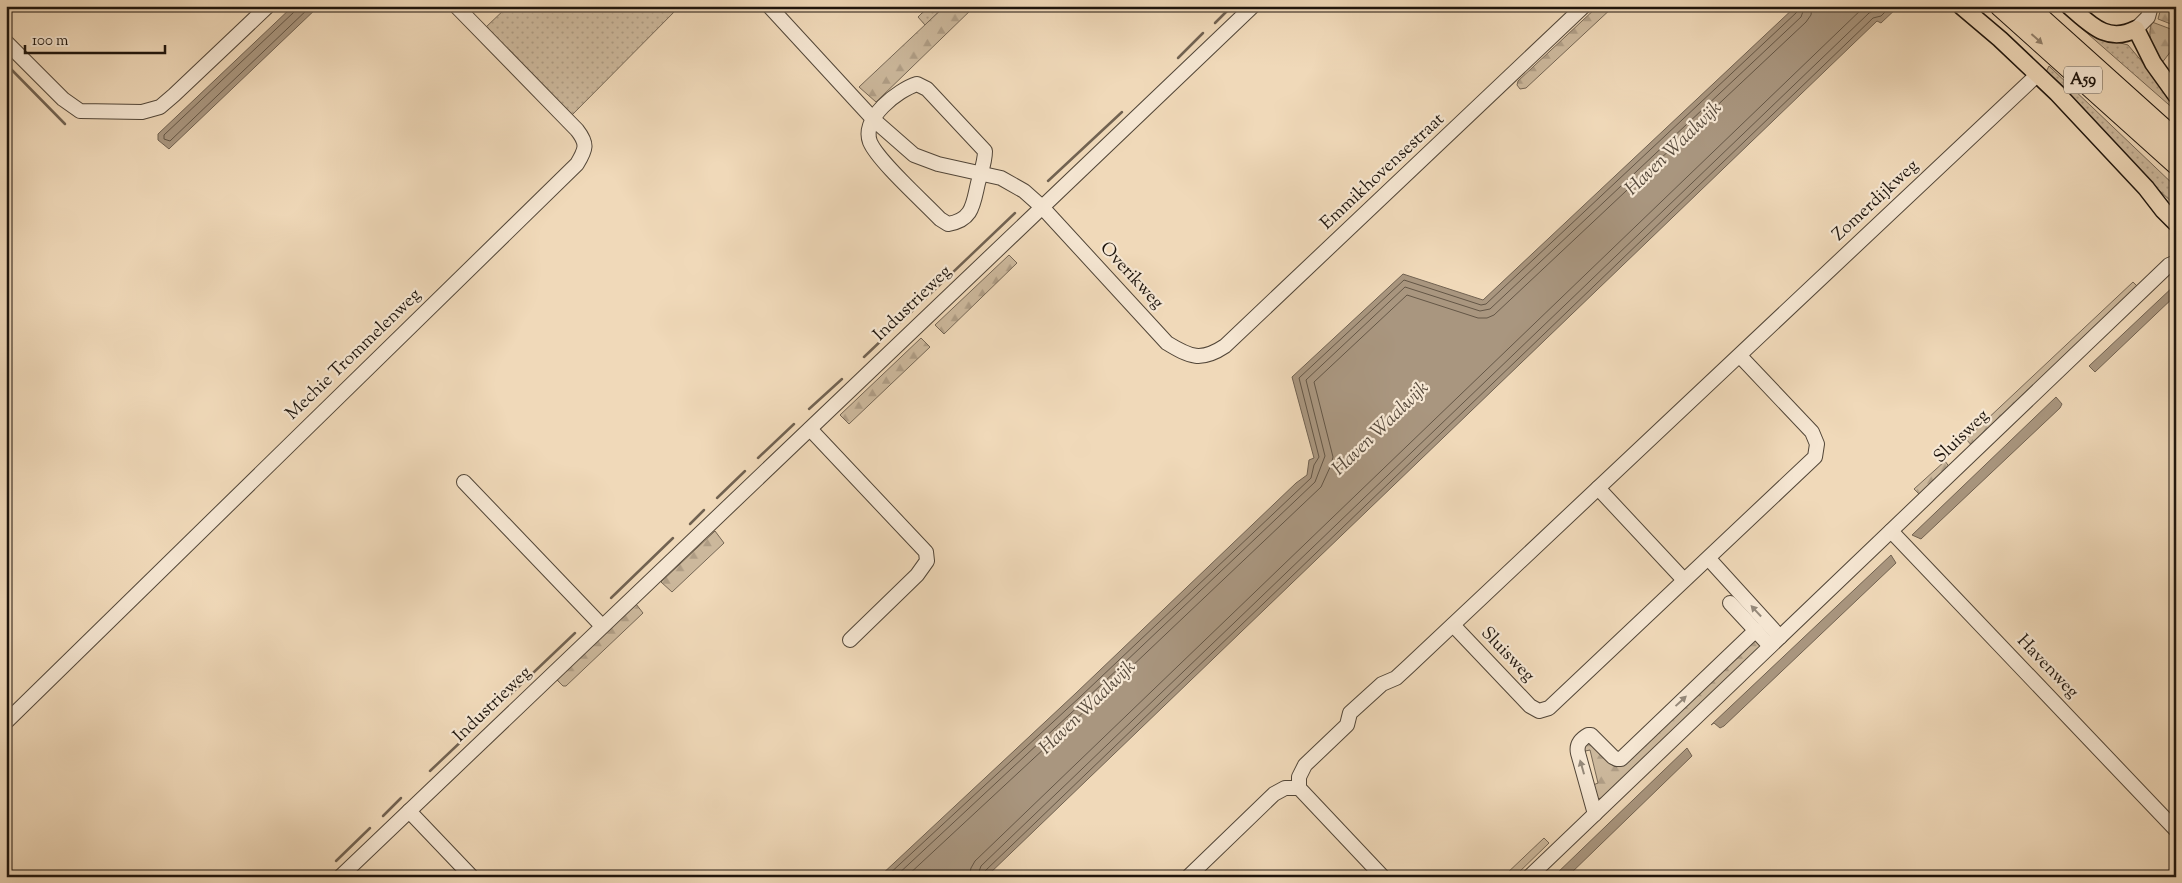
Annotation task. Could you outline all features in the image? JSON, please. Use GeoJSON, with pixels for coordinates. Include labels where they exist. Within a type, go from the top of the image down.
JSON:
{"type":"FeatureCollection","features":[{"type":"Feature","properties":{"kind":"highway","name":"A59"},"geometry":{"type":"LineString","coordinates":[[2000,6],[2176,164]]}},
{"type":"Feature","properties":{"kind":"highway","name":"A59"},"geometry":{"type":"LineString","coordinates":[[2027,6],[2176,140]]}},
{"type":"Feature","properties":{"kind":"highway","name":"A59"},"geometry":{"type":"LineString","coordinates":[[2123,91],[2176,129]]}},
{"type":"Feature","properties":{"kind":"main road"},"geometry":{"type":"LineString","coordinates":[[1961,6],[2038,74],[2146,188],[2176,223]]}},
{"type":"Feature","properties":{"kind":"main road"},"geometry":{"type":"LineString","coordinates":[[2069,6],[2092,25],[2108,34],[2119,36],[2136,29],[2153,63],[2176,95]]}},
{"type":"Feature","properties":{"kind":"main road"},"geometry":{"type":"LineString","coordinates":[[2146,188],[2176,209]]}},
{"type":"Feature","properties":{"kind":"street"},"geometry":{"type":"LineString","coordinates":[[6,42],[62,99],[80,111],[142,112],[160,107],[268,6]]}},
{"type":"Feature","properties":{"kind":"street","name":"Mechie Trommelenweg"},"geometry":{"type":"LineString","coordinates":[[6,722],[577,164],[584,152],[585,140],[456,6]]}},
{"type":"Feature","properties":{"kind":"street"},"geometry":{"type":"LineString","coordinates":[[769,6],[874,120],[902,145],[923,160],[1001,178],[1024,191],[1042,207]]}},
{"type":"Feature","properties":{"kind":"street","name":"Industrieweg"},"geometry":{"type":"LineString","coordinates":[[340,877],[1253,6]]}},
{"type":"Feature","properties":{"kind":"street","name":"Emmikhovensestraat"},"geometry":{"type":"LineString","coordinates":[[1201,357],[1214,353],[1224,346],[1584,6]]}},
{"type":"Feature","properties":{"kind":"street"},"geometry":{"type":"LineString","coordinates":[[2136,29],[2148,18],[2151,6]]}},
{"type":"Feature","properties":{"kind":"street","name":"Zomerdijkweg"},"geometry":{"type":"LineString","coordinates":[[1740,356],[2038,74]]}},
{"type":"Feature","properties":{"kind":"street"},"geometry":{"type":"LineString","coordinates":[[917,84],[927,88],[985,151],[972,208],[959,222],[948,224],[940,219],[872,145],[869,139],[869,132],[874,120],[878,110],[903,88],[917,84]]}},
{"type":"Feature","properties":{"kind":"street","name":"Overikweg"},"geometry":{"type":"LineString","coordinates":[[1042,207],[1167,343],[1186,355],[1201,357]]}},
{"type":"Feature","properties":{"kind":"street","name":"Sluisweg"},"geometry":{"type":"LineString","coordinates":[[1528,877],[2173,264],[2176,251]]}},
{"type":"Feature","properties":{"kind":"street","name":"Sluisweg"},"geometry":{"type":"LineString","coordinates":[[1740,356],[1812,432],[1817,444],[1815,457],[1549,708],[1539,711],[1530,706],[1453,625],[1740,356]]}},
{"type":"Feature","properties":{"kind":"street"},"geometry":{"type":"LineString","coordinates":[[810,429],[926,552],[927,561],[917,575],[850,640]]}},
{"type":"Feature","properties":{"kind":"street"},"geometry":{"type":"LineString","coordinates":[[464,482],[602,626]]}},
{"type":"Feature","properties":{"kind":"street"},"geometry":{"type":"LineString","coordinates":[[1598,488],[1684,580]]}},
{"type":"Feature","properties":{"kind":"street","name":"Havenweg"},"geometry":{"type":"LineString","coordinates":[[1891,531],[2176,830]]}},
{"type":"Feature","properties":{"kind":"street"},"geometry":{"type":"LineString","coordinates":[[1709,559],[1775,641]]}},
{"type":"Feature","properties":{"kind":"street"},"geometry":{"type":"LineString","coordinates":[[1730,603],[1756,630],[1775,641]]}},
{"type":"Feature","properties":{"kind":"street"},"geometry":{"type":"LineString","coordinates":[[1383,877],[1299,788],[1299,776],[1305,765],[1347,725],[1350,713],[1382,684],[1396,678],[1453,625]]}},
{"type":"Feature","properties":{"kind":"street"},"geometry":{"type":"LineString","coordinates":[[1595,814],[1578,753],[1577,748],[1580,741],[1591,735],[1614,757],[1621,759],[1756,630]]}},
{"type":"Feature","properties":{"kind":"street"},"geometry":{"type":"LineString","coordinates":[[1188,877],[1274,794],[1285,788],[1299,788]]}},
{"type":"Feature","properties":{"kind":"street"},"geometry":{"type":"LineString","coordinates":[[409,811],[472,877]]}},
{"type":"Feature","properties":{"kind":"green space"},"geometry":{"type":"Polygon","coordinates":[[[508,6],[680,6],[571,116],[485,28],[508,6]]]}},
{"type":"Feature","properties":{"kind":"green space"},"geometry":{"type":"Polygon","coordinates":[[[929,6],[945,6],[925,25],[918,17],[929,6]]]}},
{"type":"Feature","properties":{"kind":"green space"},"geometry":{"type":"Polygon","coordinates":[[[945,6],[975,6],[876,102],[859,87],[945,6]]]}},
{"type":"Feature","properties":{"kind":"green space"},"geometry":{"type":"Polygon","coordinates":[[[1598,6],[1614,6],[1526,88],[1520,89],[1517,85],[1518,81],[1598,6]]]}},
{"type":"Feature","properties":{"kind":"green space"},"geometry":{"type":"Polygon","coordinates":[[[2161,8],[2176,14],[2176,26],[2158,19],[2161,8]]]}},
{"type":"Feature","properties":{"kind":"green space"},"geometry":{"type":"Polygon","coordinates":[[[2152,22],[2176,31],[2176,40],[2172,44],[2175,46],[2161,64],[2150,38],[2152,22]]]}},
{"type":"Feature","properties":{"kind":"green space"},"geometry":{"type":"Polygon","coordinates":[[[2082,24],[2102,38],[2128,45],[2176,102],[2176,111],[2080,27],[2082,24]]]}},
{"type":"Feature","properties":{"kind":"green space"},"geometry":{"type":"Polygon","coordinates":[[[2049,66],[2176,187],[2176,206],[2145,177],[2046,72],[2049,66]]]}},
{"type":"Feature","properties":{"kind":"green space"},"geometry":{"type":"Polygon","coordinates":[[[1009,255],[1017,263],[944,334],[935,325],[1009,255]]]}},
{"type":"Feature","properties":{"kind":"green space"},"geometry":{"type":"Polygon","coordinates":[[[2133,282],[2139,288],[1973,447],[1966,439],[2133,282]]]}},
{"type":"Feature","properties":{"kind":"green space"},"geometry":{"type":"Polygon","coordinates":[[[921,338],[930,347],[849,424],[840,415],[921,338]]]}},
{"type":"Feature","properties":{"kind":"green space"},"geometry":{"type":"Polygon","coordinates":[[[1945,461],[1950,468],[1921,496],[1914,489],[1945,461]]]}},
{"type":"Feature","properties":{"kind":"green space"},"geometry":{"type":"Polygon","coordinates":[[[715,531],[724,543],[672,592],[661,582],[715,531]]]}},
{"type":"Feature","properties":{"kind":"green space"},"geometry":{"type":"Polygon","coordinates":[[[636,604],[643,613],[566,686],[563,686],[556,679],[636,604]]]}},
{"type":"Feature","properties":{"kind":"green space"},"geometry":{"type":"Polygon","coordinates":[[[1755,638],[1761,643],[1760,648],[1602,798],[1597,799],[1591,786],[1598,783],[1590,750],[1581,752],[1587,741],[1609,757],[1612,765],[1617,767],[1755,638]]]}},
{"type":"Feature","properties":{"kind":"green space"},"geometry":{"type":"Polygon","coordinates":[[[1544,838],[1549,843],[1514,877],[1503,877],[1544,838]]]}},
{"type":"Feature","properties":{"kind":"water"},"geometry":{"type":"Polygon","coordinates":[[[293,6],[319,6],[169,149],[158,140],[158,134],[293,6]]]}},
{"type":"Feature","properties":{"kind":"water","name":"Haven Waalwijk"},"geometry":{"type":"Polygon","coordinates":[[[1796,6],[1899,6],[1881,23],[1877,21],[986,877],[879,877],[1076,693],[1296,483],[1307,475],[1309,460],[1314,458],[1292,377],[1403,274],[1483,300],[1796,6]]]}},
{"type":"Feature","properties":{"kind":"water"},"geometry":{"type":"Polygon","coordinates":[[[2176,284],[2176,295],[2095,372],[2089,366],[2176,284]]]}},
{"type":"Feature","properties":{"kind":"water"},"geometry":{"type":"Polygon","coordinates":[[[2056,397],[2062,404],[2060,408],[1921,539],[1912,535],[2056,397]]]}},
{"type":"Feature","properties":{"kind":"water"},"geometry":{"type":"Polygon","coordinates":[[[1891,555],[1896,563],[1724,726],[1720,728],[1714,723],[1711,725],[1891,555]]]}},
{"type":"Feature","properties":{"kind":"water"},"geometry":{"type":"Polygon","coordinates":[[[1687,748],[1692,756],[1567,877],[1553,877],[1687,748]]]}},
{"type":"Feature","properties":{"kind":"waterway"},"geometry":{"type":"LineString","coordinates":[[1215,23],[1232,6]]}},
{"type":"Feature","properties":{"kind":"waterway"},"geometry":{"type":"LineString","coordinates":[[1178,58],[1203,33]]}},
{"type":"Feature","properties":{"kind":"waterway"},"geometry":{"type":"LineString","coordinates":[[6,64],[65,124]]}},
{"type":"Feature","properties":{"kind":"waterway"},"geometry":{"type":"LineString","coordinates":[[1048,181],[1122,112]]}},
{"type":"Feature","properties":{"kind":"waterway"},"geometry":{"type":"LineString","coordinates":[[864,357],[1015,213]]}},
{"type":"Feature","properties":{"kind":"waterway"},"geometry":{"type":"LineString","coordinates":[[809,409],[842,379]]}},
{"type":"Feature","properties":{"kind":"waterway"},"geometry":{"type":"LineString","coordinates":[[758,458],[794,424]]}},
{"type":"Feature","properties":{"kind":"waterway"},"geometry":{"type":"LineString","coordinates":[[717,498],[745,471]]}},
{"type":"Feature","properties":{"kind":"waterway"},"geometry":{"type":"LineString","coordinates":[[690,524],[704,510]]}},
{"type":"Feature","properties":{"kind":"waterway"},"geometry":{"type":"LineString","coordinates":[[611,598],[673,538]]}},
{"type":"Feature","properties":{"kind":"waterway"},"geometry":{"type":"LineString","coordinates":[[493,711],[575,633]]}},
{"type":"Feature","properties":{"kind":"waterway"},"geometry":{"type":"LineString","coordinates":[[430,771],[469,734]]}},
{"type":"Feature","properties":{"kind":"waterway"},"geometry":{"type":"LineString","coordinates":[[383,816],[401,798]]}},
{"type":"Feature","properties":{"kind":"waterway"},"geometry":{"type":"LineString","coordinates":[[336,861],[370,828]]}}]}
